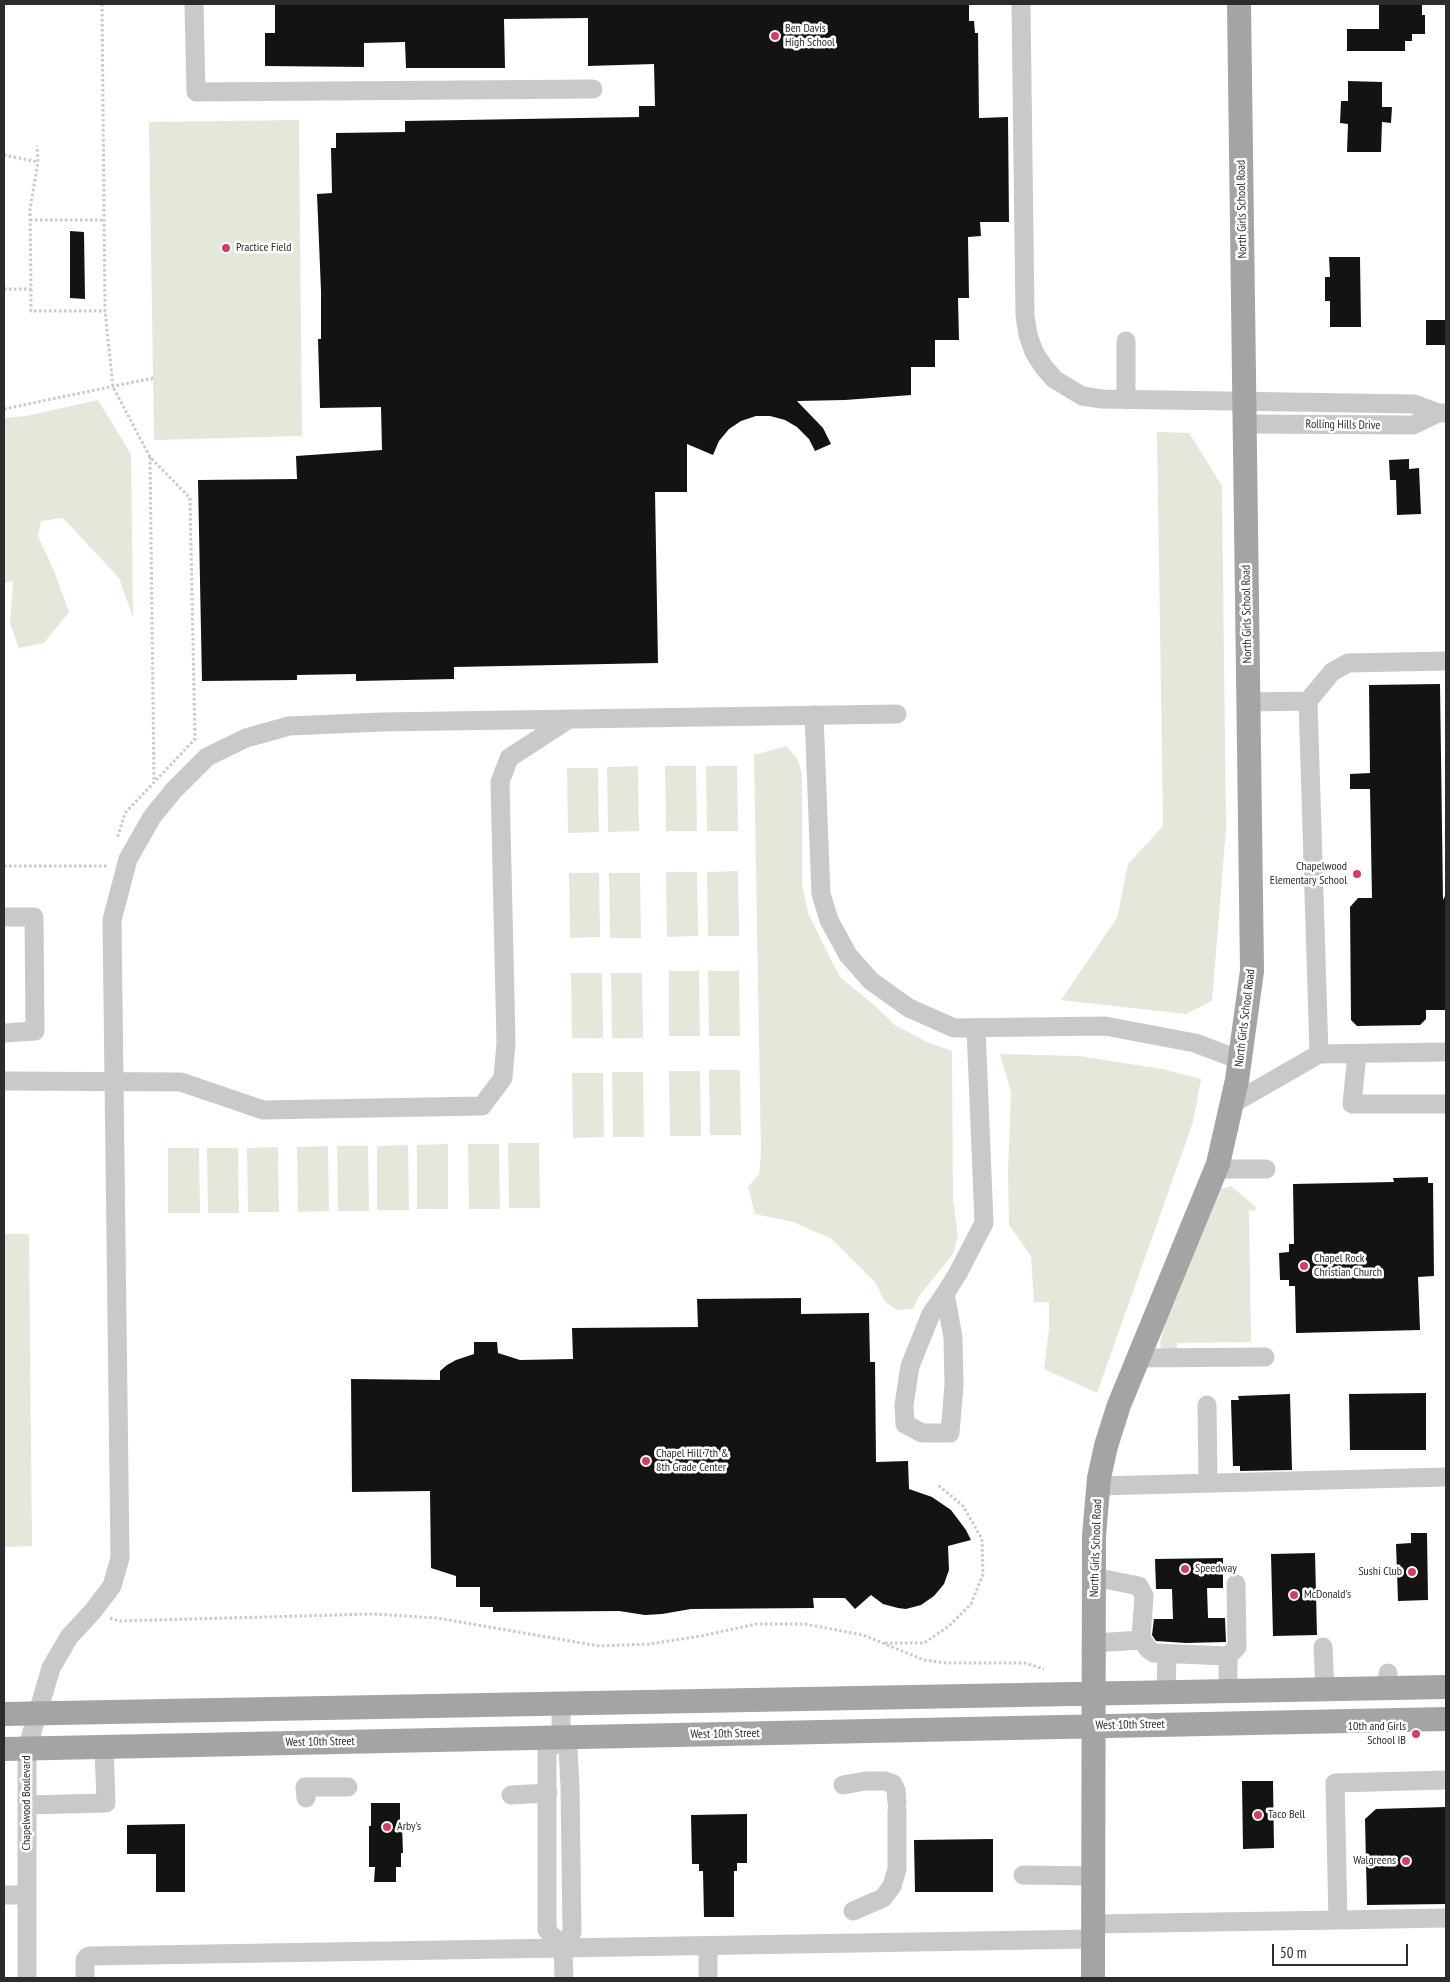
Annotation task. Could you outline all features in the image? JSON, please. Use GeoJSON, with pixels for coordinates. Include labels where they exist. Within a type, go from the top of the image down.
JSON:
{"type":"FeatureCollection","features":[{"type":"Feature","properties":{"kind":"main road","name":"North Girls School Road"},"geometry":{"type":"LineString","coordinates":[[1093,1978],[1094,1578],[1095,1519],[1098,1486],[1111,1429],[1216,1169],[1232,1104],[1240,1060],[1252,971],[1238,4]]}},
{"type":"Feature","properties":{"kind":"main road"},"geometry":{"type":"LineString","coordinates":[[4,1714],[1325,1690],[1388,1680],[1446,1687]]}},
{"type":"Feature","properties":{"kind":"main road","name":"West 10th Street"},"geometry":{"type":"LineString","coordinates":[[15,1749],[1446,1719]]}},
{"type":"Feature","properties":{"kind":"street"},"geometry":{"type":"LineString","coordinates":[[194,4],[196,92],[593,89]]}},
{"type":"Feature","properties":{"kind":"street","name":"Rolling Hills Drive"},"geometry":{"type":"LineString","coordinates":[[1021,4],[1024,298],[1028,335],[1034,352],[1054,379],[1082,396],[1245,413],[1414,404],[1442,413]]}},
{"type":"Feature","properties":{"kind":"street"},"geometry":{"type":"LineString","coordinates":[[1126,341],[1126,400]]}},
{"type":"Feature","properties":{"kind":"street"},"geometry":{"type":"LineString","coordinates":[[1319,1054],[1308,701],[1332,672],[1348,663],[1446,661]]}},
{"type":"Feature","properties":{"kind":"street"},"geometry":{"type":"LineString","coordinates":[[1248,702],[1308,701]]}},
{"type":"Feature","properties":{"kind":"street","name":"Chapelwood Boulevard"},"geometry":{"type":"LineString","coordinates":[[27,1978],[27,1805],[15,1749],[39,1713],[44,1687],[51,1668],[70,1637],[94,1611],[112,1586],[120,1558],[112,920],[128,859],[158,810],[174,790],[207,757],[246,738],[289,726],[382,722],[897,714]]}},
{"type":"Feature","properties":{"kind":"street"},"geometry":{"type":"LineString","coordinates":[[814,715],[820,894],[829,920],[848,956],[871,980],[909,1008],[954,1028],[1105,1026],[1195,1043],[1240,1060]]}},
{"type":"Feature","properties":{"kind":"street"},"geometry":{"type":"LineString","coordinates":[[4,1081],[181,1082],[263,1110],[482,1106],[503,1078],[506,1043],[500,782],[509,758],[569,719]]}},
{"type":"Feature","properties":{"kind":"street"},"geometry":{"type":"LineString","coordinates":[[4,917],[34,918],[35,1032],[4,1032]]}},
{"type":"Feature","properties":{"kind":"street"},"geometry":{"type":"LineString","coordinates":[[945,1294],[953,1337],[954,1385],[950,1433],[922,1433],[906,1424],[904,1405],[910,1366],[931,1314],[958,1273],[984,1223],[976,1028]]}},
{"type":"Feature","properties":{"kind":"street"},"geometry":{"type":"LineString","coordinates":[[1232,1104],[1319,1054],[1446,1052]]}},
{"type":"Feature","properties":{"kind":"street"},"geometry":{"type":"LineString","coordinates":[[1356,1054],[1352,1104],[1446,1104]]}},
{"type":"Feature","properties":{"kind":"street"},"geometry":{"type":"LineString","coordinates":[[1216,1169],[1266,1169]]}},
{"type":"Feature","properties":{"kind":"street"},"geometry":{"type":"LineString","coordinates":[[1139,1358],[1265,1357]]}},
{"type":"Feature","properties":{"kind":"street"},"geometry":{"type":"LineString","coordinates":[[1207,1405],[1208,1483]]}},
{"type":"Feature","properties":{"kind":"street"},"geometry":{"type":"LineString","coordinates":[[1098,1486],[1446,1477]]}},
{"type":"Feature","properties":{"kind":"street"},"geometry":{"type":"LineString","coordinates":[[1094,1578],[1139,1586],[1144,1596],[1142,1640],[1148,1649],[1154,1653],[1228,1656]]}},
{"type":"Feature","properties":{"kind":"street"},"geometry":{"type":"LineString","coordinates":[[1228,1692],[1228,1656],[1237,1647],[1236,1584]]}},
{"type":"Feature","properties":{"kind":"street"},"geometry":{"type":"LineString","coordinates":[[1094,1643],[1142,1640]]}},
{"type":"Feature","properties":{"kind":"street"},"geometry":{"type":"LineString","coordinates":[[1322,1647],[1325,1690]]}},
{"type":"Feature","properties":{"kind":"street"},"geometry":{"type":"LineString","coordinates":[[1166,1693],[1167,1654]]}},
{"type":"Feature","properties":{"kind":"street"},"geometry":{"type":"LineString","coordinates":[[561,1704],[561,1737],[568,1750],[570,1785],[572,1932],[563,1948],[564,1978]]}},
{"type":"Feature","properties":{"kind":"street"},"geometry":{"type":"LineString","coordinates":[[561,1737],[547,1751],[547,1930],[563,1948]]}},
{"type":"Feature","properties":{"kind":"street"},"geometry":{"type":"LineString","coordinates":[[27,1805],[106,1803],[104,1747]]}},
{"type":"Feature","properties":{"kind":"street"},"geometry":{"type":"LineString","coordinates":[[1338,1920],[1335,1783],[1446,1780]]}},
{"type":"Feature","properties":{"kind":"street"},"geometry":{"type":"LineString","coordinates":[[843,1785],[865,1781],[885,1781],[893,1784],[896,1790],[897,1870],[892,1886],[883,1898],[853,1911]]}},
{"type":"Feature","properties":{"kind":"street"},"geometry":{"type":"LineString","coordinates":[[306,1798],[306,1787],[348,1787]]}},
{"type":"Feature","properties":{"kind":"street"},"geometry":{"type":"LineString","coordinates":[[511,1795],[548,1793]]}},
{"type":"Feature","properties":{"kind":"street"},"geometry":{"type":"LineString","coordinates":[[1023,1875],[1093,1876]]}},
{"type":"Feature","properties":{"kind":"street"},"geometry":{"type":"LineString","coordinates":[[4,1896],[27,1895]]}},
{"type":"Feature","properties":{"kind":"street"},"geometry":{"type":"LineString","coordinates":[[85,1978],[85,1960],[90,1956],[708,1946],[1093,1932],[1338,1920],[1446,1918]]}},
{"type":"Feature","properties":{"kind":"street"},"geometry":{"type":"LineString","coordinates":[[708,1946],[708,1978]]}},
{"type":"Feature","properties":{"kind":"path"},"geometry":{"type":"LineString","coordinates":[[102,4],[105,311],[113,387],[150,457],[190,498],[195,739]]}},
{"type":"Feature","properties":{"kind":"path"},"geometry":{"type":"LineString","coordinates":[[37,146],[38,162],[30,209],[31,310],[105,311]]}},
{"type":"Feature","properties":{"kind":"path"},"geometry":{"type":"LineString","coordinates":[[4,155],[38,162]]}},
{"type":"Feature","properties":{"kind":"path"},"geometry":{"type":"LineString","coordinates":[[30,220],[104,220]]}},
{"type":"Feature","properties":{"kind":"path"},"geometry":{"type":"LineString","coordinates":[[4,289],[31,289]]}},
{"type":"Feature","properties":{"kind":"path"},"geometry":{"type":"LineString","coordinates":[[4,409],[153,378]]}},
{"type":"Feature","properties":{"kind":"path"},"geometry":{"type":"LineString","coordinates":[[150,457],[154,782]]}},
{"type":"Feature","properties":{"kind":"path"},"geometry":{"type":"LineString","coordinates":[[4,866],[111,866]]}},
{"type":"Feature","properties":{"kind":"path"},"geometry":{"type":"LineString","coordinates":[[882,1643],[924,1643],[949,1626],[971,1604],[982,1574],[982,1539],[963,1506],[938,1485]]}},
{"type":"Feature","properties":{"kind":"path"},"geometry":{"type":"LineString","coordinates":[[94,1611],[119,1621],[373,1614],[428,1618],[504,1628],[599,1646],[649,1644],[701,1636],[756,1624],[805,1624],[863,1635],[924,1660],[946,1663],[1025,1662],[1044,1669]]}},
{"type":"Feature","properties":{"kind":"shaded area","name":"Practice Field"},"geometry":{"type":"Polygon","coordinates":[[[299,120],[302,436],[154,440],[149,122],[299,120]]]}},
{"type":"Feature","properties":{"kind":"shaded area"},"geometry":{"type":"Polygon","coordinates":[[[98,400],[131,454],[133,617],[119,578],[63,518],[41,521],[38,536],[54,571],[69,612],[44,643],[19,648],[10,624],[13,581],[4,583],[4,418],[26,416],[98,400]]]}},
{"type":"Feature","properties":{"kind":"shaded area"},"geometry":{"type":"Polygon","coordinates":[[[1157,432],[1189,433],[1222,486],[1226,829],[1212,1001],[1186,1014],[1061,1000],[1117,918],[1128,864],[1163,826],[1157,432]]]}},
{"type":"Feature","properties":{"kind":"shaded area"},"geometry":{"type":"Polygon","coordinates":[[[786,746],[797,758],[802,773],[802,884],[808,913],[833,964],[841,978],[895,1025],[929,1043],[952,1051],[953,1199],[958,1236],[953,1254],[919,1296],[913,1309],[897,1310],[885,1302],[875,1282],[832,1239],[793,1222],[755,1214],[748,1187],[759,1174],[761,1155],[754,755],[786,746]]]}},
{"type":"Feature","properties":{"kind":"shaded area"},"geometry":{"type":"Polygon","coordinates":[[[638,766],[639,831],[608,832],[607,767],[638,766]]]}},
{"type":"Feature","properties":{"kind":"shaded area"},"geometry":{"type":"Polygon","coordinates":[[[665,766],[696,766],[697,831],[666,831],[665,766]]]}},
{"type":"Feature","properties":{"kind":"shaded area"},"geometry":{"type":"Polygon","coordinates":[[[706,766],[737,766],[738,831],[707,831],[706,766]]]}},
{"type":"Feature","properties":{"kind":"shaded area"},"geometry":{"type":"Polygon","coordinates":[[[567,768],[598,768],[599,832],[568,833],[567,768]]]}},
{"type":"Feature","properties":{"kind":"shaded area"},"geometry":{"type":"Polygon","coordinates":[[[738,871],[739,936],[708,936],[707,872],[738,871]]]}},
{"type":"Feature","properties":{"kind":"shaded area"},"geometry":{"type":"Polygon","coordinates":[[[666,872],[697,872],[698,936],[667,937],[666,872]]]}},
{"type":"Feature","properties":{"kind":"shaded area"},"geometry":{"type":"Polygon","coordinates":[[[569,873],[599,873],[600,937],[570,938],[569,873]]]}},
{"type":"Feature","properties":{"kind":"shaded area"},"geometry":{"type":"Polygon","coordinates":[[[609,873],[640,873],[641,938],[610,938],[609,873]]]}},
{"type":"Feature","properties":{"kind":"shaded area"},"geometry":{"type":"Polygon","coordinates":[[[669,971],[699,971],[700,1036],[669,1036],[669,971]]]}},
{"type":"Feature","properties":{"kind":"shaded area"},"geometry":{"type":"Polygon","coordinates":[[[708,971],[739,971],[740,1036],[709,1036],[708,971]]]}},
{"type":"Feature","properties":{"kind":"shaded area"},"geometry":{"type":"Polygon","coordinates":[[[571,973],[602,973],[603,1038],[572,1038],[571,973]]]}},
{"type":"Feature","properties":{"kind":"shaded area"},"geometry":{"type":"Polygon","coordinates":[[[611,973],[642,973],[643,1038],[612,1038],[611,973]]]}},
{"type":"Feature","properties":{"kind":"shaded area"},"geometry":{"type":"Polygon","coordinates":[[[1000,1054],[1079,1056],[1162,1069],[1201,1079],[1193,1122],[1097,1393],[1044,1369],[1049,1328],[1049,1302],[1034,1302],[1031,1256],[1009,1225],[1008,1172],[1011,1092],[1000,1054]]]}},
{"type":"Feature","properties":{"kind":"shaded area"},"geometry":{"type":"Polygon","coordinates":[[[709,1070],[740,1070],[741,1135],[710,1135],[709,1070]]]}},
{"type":"Feature","properties":{"kind":"shaded area"},"geometry":{"type":"Polygon","coordinates":[[[669,1071],[700,1071],[701,1136],[670,1136],[669,1071]]]}},
{"type":"Feature","properties":{"kind":"shaded area"},"geometry":{"type":"Polygon","coordinates":[[[612,1072],[643,1072],[644,1137],[613,1137],[612,1072]]]}},
{"type":"Feature","properties":{"kind":"shaded area"},"geometry":{"type":"Polygon","coordinates":[[[572,1073],[603,1073],[604,1137],[573,1138],[572,1073]]]}},
{"type":"Feature","properties":{"kind":"shaded area"},"geometry":{"type":"Polygon","coordinates":[[[508,1143],[539,1143],[540,1208],[509,1208],[508,1143]]]}},
{"type":"Feature","properties":{"kind":"shaded area"},"geometry":{"type":"Polygon","coordinates":[[[448,1144],[448,1209],[417,1209],[417,1145],[448,1144]]]}},
{"type":"Feature","properties":{"kind":"shaded area"},"geometry":{"type":"Polygon","coordinates":[[[468,1144],[499,1144],[500,1209],[469,1209],[468,1144]]]}},
{"type":"Feature","properties":{"kind":"shaded area"},"geometry":{"type":"Polygon","coordinates":[[[408,1145],[409,1210],[377,1210],[377,1146],[408,1145]]]}},
{"type":"Feature","properties":{"kind":"shaded area"},"geometry":{"type":"Polygon","coordinates":[[[328,1146],[329,1211],[298,1212],[297,1147],[328,1146]]]}},
{"type":"Feature","properties":{"kind":"shaded area"},"geometry":{"type":"Polygon","coordinates":[[[337,1146],[368,1146],[369,1211],[338,1211],[337,1146]]]}},
{"type":"Feature","properties":{"kind":"shaded area"},"geometry":{"type":"Polygon","coordinates":[[[278,1147],[279,1212],[248,1212],[247,1148],[278,1147]]]}},
{"type":"Feature","properties":{"kind":"shaded area"},"geometry":{"type":"Polygon","coordinates":[[[168,1148],[199,1148],[200,1213],[168,1213],[168,1148]]]}},
{"type":"Feature","properties":{"kind":"shaded area"},"geometry":{"type":"Polygon","coordinates":[[[207,1148],[238,1148],[239,1213],[208,1213],[207,1148]]]}},
{"type":"Feature","properties":{"kind":"shaded area"},"geometry":{"type":"Polygon","coordinates":[[[1231,1186],[1255,1206],[1256,1210],[1249,1211],[1251,1342],[1177,1343],[1177,1353],[1162,1350],[1160,1344],[1166,1319],[1218,1190],[1231,1186]]]}},
{"type":"Feature","properties":{"kind":"shaded area"},"geometry":{"type":"Polygon","coordinates":[[[4,1234],[29,1234],[32,1546],[4,1547],[4,1234]]]}},
{"type":"Feature","properties":{"kind":"building"},"geometry":{"type":"Polygon","coordinates":[[[275,4],[969,4],[969,21],[974,21],[975,33],[978,33],[979,118],[1008,117],[1009,222],[980,222],[981,236],[968,237],[969,298],[958,298],[959,340],[935,340],[935,367],[911,367],[911,395],[845,400],[797,401],[823,428],[831,444],[815,451],[809,439],[797,427],[785,420],[770,416],[756,416],[741,421],[729,429],[719,441],[713,455],[687,444],[687,492],[655,492],[658,663],[454,667],[454,679],[356,681],[356,674],[297,675],[297,680],[202,681],[198,480],[297,479],[296,456],[382,450],[381,407],[320,408],[318,339],[321,339],[321,291],[317,194],[332,193],[331,148],[336,148],[336,133],[405,132],[405,121],[639,117],[639,106],[655,106],[654,64],[588,66],[588,18],[504,19],[505,68],[406,68],[405,42],[364,43],[364,67],[265,66],[265,33],[275,33],[275,4]]]}},
{"type":"Feature","properties":{"kind":"building"},"geometry":{"type":"Polygon","coordinates":[[[1379,4],[1422,4],[1422,15],[1425,15],[1425,34],[1412,34],[1412,41],[1405,41],[1405,51],[1347,51],[1347,29],[1379,29],[1379,4]]]}},
{"type":"Feature","properties":{"kind":"building"},"geometry":{"type":"Polygon","coordinates":[[[1348,81],[1382,82],[1382,107],[1392,107],[1391,123],[1382,122],[1381,152],[1347,152],[1348,124],[1340,123],[1341,101],[1348,101],[1348,81]]]}},
{"type":"Feature","properties":{"kind":"building"},"geometry":{"type":"Polygon","coordinates":[[[70,231],[84,232],[85,299],[70,298],[70,231]]]}},
{"type":"Feature","properties":{"kind":"building"},"geometry":{"type":"Polygon","coordinates":[[[1329,257],[1360,257],[1361,327],[1330,327],[1330,301],[1325,301],[1325,277],[1330,277],[1329,257]]]}},
{"type":"Feature","properties":{"kind":"building"},"geometry":{"type":"Polygon","coordinates":[[[1426,320],[1446,320],[1446,345],[1426,345],[1426,320]]]}},
{"type":"Feature","properties":{"kind":"building"},"geometry":{"type":"Polygon","coordinates":[[[1409,459],[1409,469],[1419,468],[1421,514],[1397,515],[1396,480],[1390,480],[1389,460],[1409,459]]]}},
{"type":"Feature","properties":{"kind":"building"},"geometry":{"type":"Polygon","coordinates":[[[1440,684],[1443,900],[1446,894],[1446,1010],[1426,1010],[1426,1019],[1420,1025],[1357,1026],[1351,1020],[1350,907],[1358,898],[1372,898],[1370,789],[1350,789],[1350,774],[1370,773],[1369,685],[1440,684]]]}},
{"type":"Feature","properties":{"kind":"building"},"geometry":{"type":"Polygon","coordinates":[[[1428,1177],[1428,1183],[1433,1183],[1434,1276],[1418,1277],[1420,1330],[1296,1333],[1295,1286],[1289,1286],[1289,1280],[1280,1280],[1279,1253],[1289,1252],[1289,1244],[1294,1244],[1293,1184],[1394,1182],[1393,1178],[1428,1177]]]}},
{"type":"Feature","properties":{"kind":"building"},"geometry":{"type":"Polygon","coordinates":[[[801,1298],[801,1314],[869,1313],[870,1362],[875,1362],[876,1462],[908,1461],[909,1489],[932,1497],[951,1510],[971,1540],[948,1546],[949,1570],[944,1584],[934,1596],[921,1605],[906,1609],[898,1608],[883,1604],[871,1595],[855,1609],[845,1598],[813,1598],[814,1608],[691,1609],[645,1615],[619,1611],[493,1612],[493,1607],[480,1607],[480,1587],[456,1587],[456,1576],[431,1568],[430,1491],[352,1492],[351,1379],[440,1380],[440,1371],[447,1365],[474,1354],[474,1342],[497,1342],[498,1353],[520,1360],[573,1359],[572,1328],[698,1327],[697,1299],[801,1298]]]}},
{"type":"Feature","properties":{"kind":"building"},"geometry":{"type":"Polygon","coordinates":[[[1426,1393],[1426,1450],[1350,1450],[1349,1394],[1426,1393]]]}},
{"type":"Feature","properties":{"kind":"building"},"geometry":{"type":"Polygon","coordinates":[[[1290,1394],[1292,1470],[1240,1471],[1240,1466],[1233,1466],[1231,1400],[1239,1400],[1238,1396],[1290,1394]]]}},
{"type":"Feature","properties":{"kind":"building","name":"Sushi Club"},"geometry":{"type":"Polygon","coordinates":[[[1411,1533],[1427,1533],[1428,1600],[1398,1601],[1396,1544],[1411,1543],[1411,1533]]]}},
{"type":"Feature","properties":{"kind":"building","name":"McDonald's"},"geometry":{"type":"Polygon","coordinates":[[[1315,1553],[1317,1635],[1273,1636],[1271,1554],[1315,1553]]]}},
{"type":"Feature","properties":{"kind":"building"},"geometry":{"type":"Polygon","coordinates":[[[1223,1558],[1223,1588],[1207,1588],[1208,1618],[1225,1618],[1226,1642],[1186,1643],[1156,1641],[1152,1635],[1154,1619],[1173,1619],[1172,1589],[1156,1589],[1155,1559],[1223,1558]]]}},
{"type":"Feature","properties":{"kind":"building","name":"Taco Bell"},"geometry":{"type":"Polygon","coordinates":[[[1242,1781],[1273,1781],[1274,1848],[1243,1849],[1242,1781]]]}},
{"type":"Feature","properties":{"kind":"building"},"geometry":{"type":"Polygon","coordinates":[[[371,1803],[400,1803],[403,1853],[401,1853],[401,1867],[396,1867],[396,1882],[374,1882],[375,1867],[369,1867],[371,1803]]]}},
{"type":"Feature","properties":{"kind":"building","name":"Walgreens"},"geometry":{"type":"Polygon","coordinates":[[[1446,1807],[1446,1904],[1367,1905],[1365,1819],[1376,1809],[1446,1807]]]}},
{"type":"Feature","properties":{"kind":"building"},"geometry":{"type":"Polygon","coordinates":[[[747,1814],[747,1863],[737,1863],[737,1871],[734,1871],[734,1917],[704,1917],[703,1871],[699,1871],[699,1864],[692,1864],[691,1815],[747,1814]]]}},
{"type":"Feature","properties":{"kind":"building"},"geometry":{"type":"Polygon","coordinates":[[[185,1824],[185,1892],[156,1892],[156,1854],[127,1854],[127,1825],[185,1824]]]}},
{"type":"Feature","properties":{"kind":"building"},"geometry":{"type":"Polygon","coordinates":[[[993,1839],[993,1892],[915,1892],[914,1840],[993,1839]]]}},
{"type":"Feature","properties":{"kind":"place","name":"Ben Davis High School"},"geometry":{"type":"Point","coordinates":[775,36]}},
{"type":"Feature","properties":{"kind":"place","name":"Practice Field"},"geometry":{"type":"Point","coordinates":[226,248]}},
{"type":"Feature","properties":{"kind":"place","name":"Chapelwood Elementary School"},"geometry":{"type":"Point","coordinates":[1357,874]}},
{"type":"Feature","properties":{"kind":"place","name":"Chapel Rock Christian Church"},"geometry":{"type":"Point","coordinates":[1304,1266]}},
{"type":"Feature","properties":{"kind":"place","name":"Chapel Hill 7th & 8th Grade Center"},"geometry":{"type":"Point","coordinates":[646,1461]}},
{"type":"Feature","properties":{"kind":"place","name":"Speedway"},"geometry":{"type":"Point","coordinates":[1185,1569]}},
{"type":"Feature","properties":{"kind":"place","name":"Sushi Club"},"geometry":{"type":"Point","coordinates":[1412,1572]}},
{"type":"Feature","properties":{"kind":"place","name":"McDonald's"},"geometry":{"type":"Point","coordinates":[1294,1595]}},
{"type":"Feature","properties":{"kind":"place","name":"10th and Girls School IB"},"geometry":{"type":"Point","coordinates":[1416,1734]}},
{"type":"Feature","properties":{"kind":"place","name":"Taco Bell"},"geometry":{"type":"Point","coordinates":[1258,1815]}},
{"type":"Feature","properties":{"kind":"place","name":"Arby's"},"geometry":{"type":"Point","coordinates":[387,1827]}},
{"type":"Feature","properties":{"kind":"place","name":"Walgreens"},"geometry":{"type":"Point","coordinates":[1406,1861]}}]}
